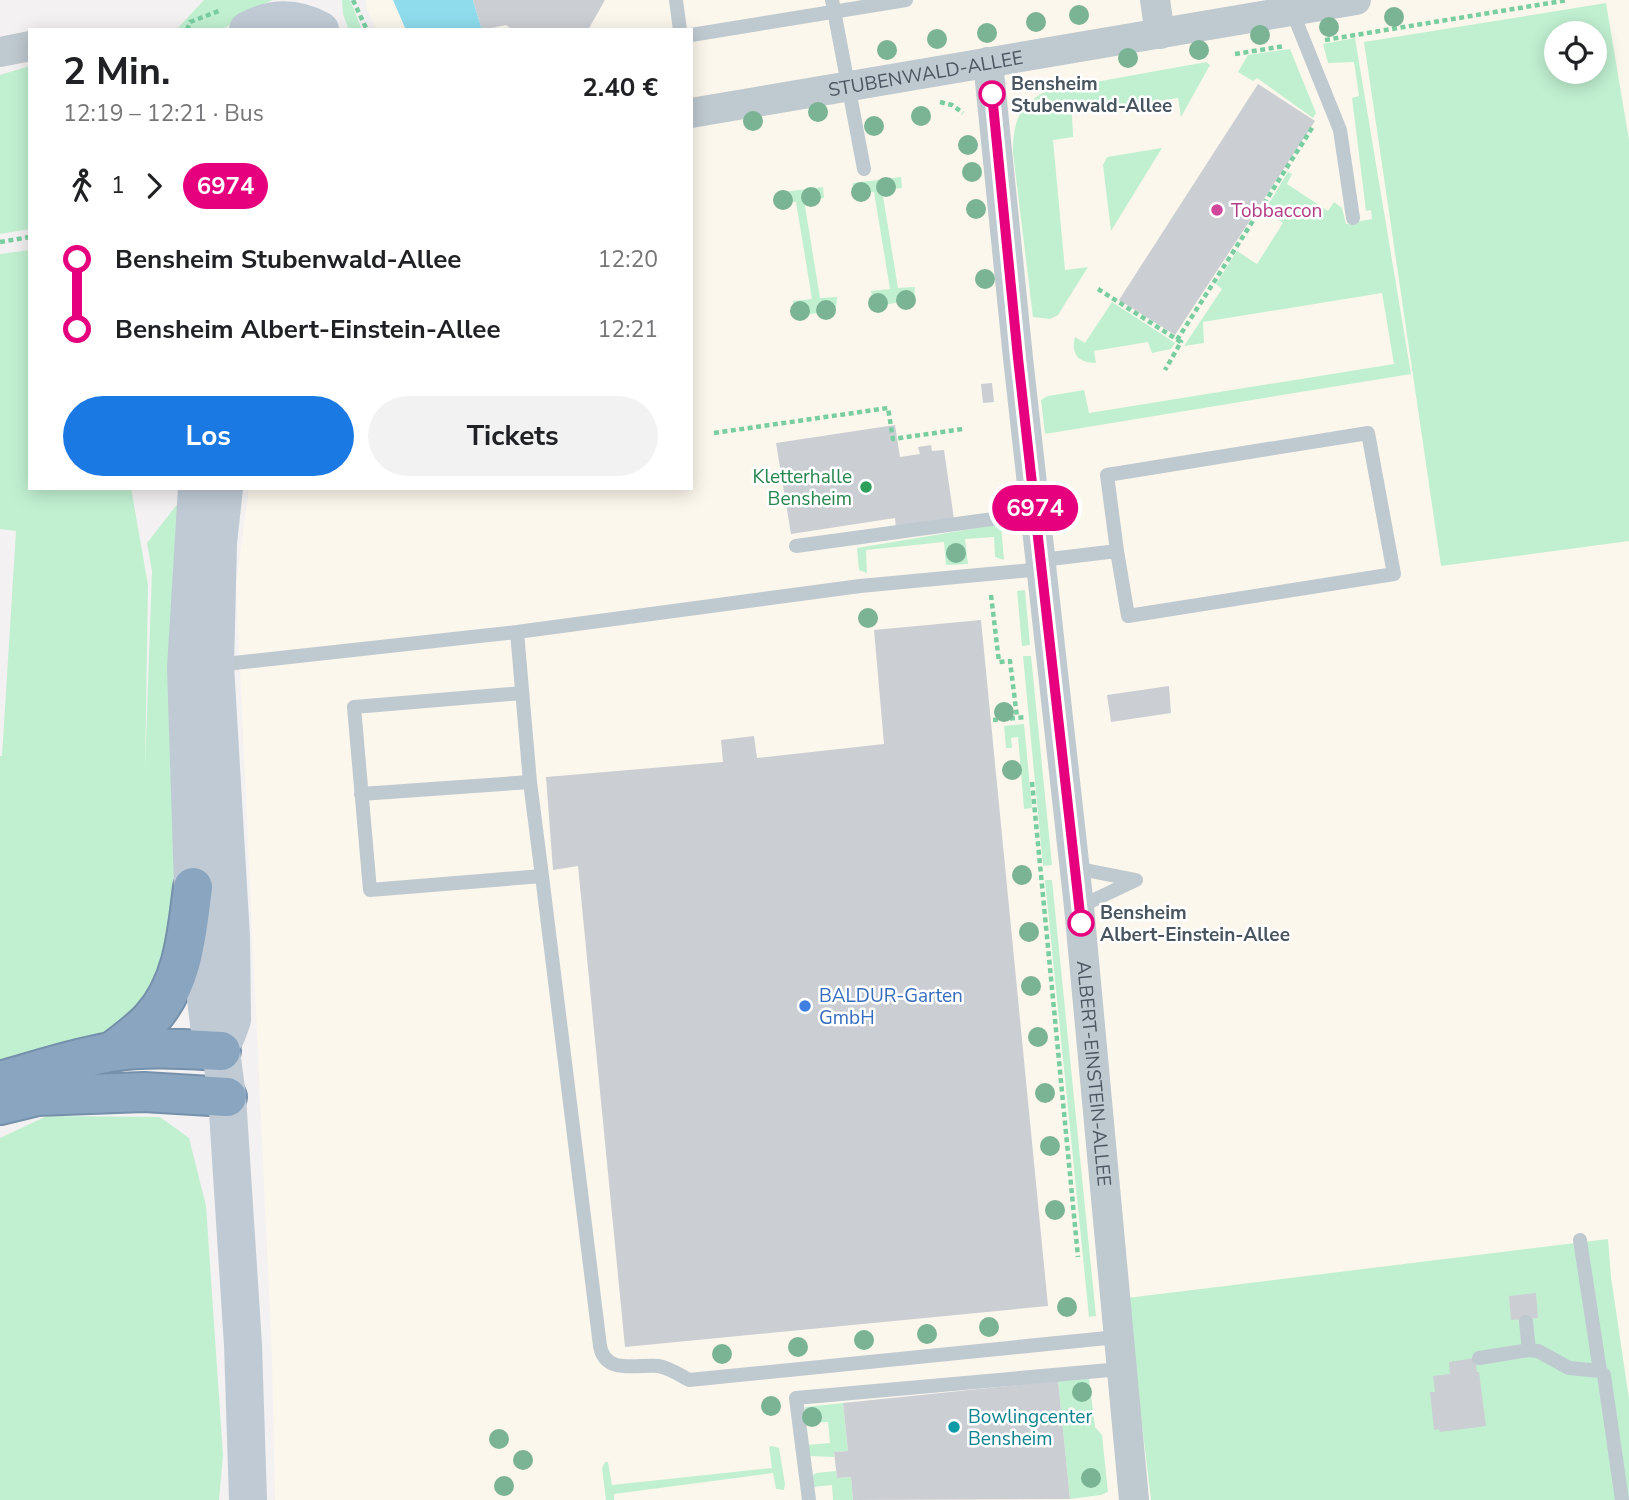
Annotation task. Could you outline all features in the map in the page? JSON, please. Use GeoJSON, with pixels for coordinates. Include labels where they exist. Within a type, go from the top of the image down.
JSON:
{"type":"FeatureCollection","features":[{"type":"Feature","properties":{"kind":"highway"},"geometry":{"type":"LineString","coordinates":[[113,1051],[150,1020],[170,993],[185,953],[193,887]]}},
{"type":"Feature","properties":{"kind":"highway"},"geometry":{"type":"LineString","coordinates":[[0,1081],[113,1051],[221,1051]]}},
{"type":"Feature","properties":{"kind":"highway"},"geometry":{"type":"LineString","coordinates":[[0,1105],[37,1096],[144,1092],[227,1097]]}},
{"type":"Feature","properties":{"kind":"street"},"geometry":{"type":"LineString","coordinates":[[237,19],[305,20],[327,0]]}},
{"type":"Feature","properties":{"kind":"street"},"geometry":{"type":"LineString","coordinates":[[1155,0],[1160,34]]}},
{"type":"Feature","properties":{"kind":"street","name":"STUBENWALD-ALLEE"},"geometry":{"type":"LineString","coordinates":[[693,113],[1356,0]]}},
{"type":"Feature","properties":{"kind":"street"},"geometry":{"type":"LineString","coordinates":[[0,52],[28,46]]}},
{"type":"Feature","properties":{"kind":"street","name":"ALBERT-EINSTEIN-ALLEE"},"geometry":{"type":"LineString","coordinates":[[988,62],[1079,907],[1134,1500]]}},
{"type":"Feature","properties":{"kind":"street"},"geometry":{"type":"LineString","coordinates":[[197,490],[186,668],[193,887],[209,1024],[221,1051],[227,1097],[243,1345],[248,1500]]}},
{"type":"Feature","properties":{"kind":"street"},"geometry":{"type":"LineString","coordinates":[[221,1051],[232,1020],[231,937],[215,665],[218,543],[224,490]]}},
{"type":"Feature","properties":{"kind":"lane"},"geometry":{"type":"LineString","coordinates":[[676,0],[680,28]]}},
{"type":"Feature","properties":{"kind":"lane"},"geometry":{"type":"LineString","coordinates":[[693,35],[833,6],[906,0]]}},
{"type":"Feature","properties":{"kind":"lane"},"geometry":{"type":"LineString","coordinates":[[833,6],[864,169]]}},
{"type":"Feature","properties":{"kind":"lane"},"geometry":{"type":"LineString","coordinates":[[1292,11],[1340,130],[1353,218]]}},
{"type":"Feature","properties":{"kind":"lane"},"geometry":{"type":"LineString","coordinates":[[1368,433],[1394,574],[1128,616],[1117,551],[1107,475],[1368,433]]}},
{"type":"Feature","properties":{"kind":"lane"},"geometry":{"type":"LineString","coordinates":[[796,546],[1036,513]]}},
{"type":"Feature","properties":{"kind":"lane"},"geometry":{"type":"LineString","coordinates":[[215,665],[517,632],[860,586],[989,575],[1117,551]]}},
{"type":"Feature","properties":{"kind":"lane"},"geometry":{"type":"LineString","coordinates":[[517,632],[530,782],[600,1346],[607,1361],[623,1367],[660,1366],[689,1380],[1117,1337]]}},
{"type":"Feature","properties":{"kind":"lane"},"geometry":{"type":"LineString","coordinates":[[522,693],[354,707],[370,890],[542,876]]}},
{"type":"Feature","properties":{"kind":"lane"},"geometry":{"type":"LineString","coordinates":[[361,794],[530,782]]}},
{"type":"Feature","properties":{"kind":"lane"},"geometry":{"type":"LineString","coordinates":[[1075,868],[1136,880],[1079,907]]}},
{"type":"Feature","properties":{"kind":"lane"},"geometry":{"type":"LineString","coordinates":[[1580,1240],[1600,1371],[1604,1375],[1622,1500]]}},
{"type":"Feature","properties":{"kind":"lane"},"geometry":{"type":"LineString","coordinates":[[1525,1321],[1529,1350]]}},
{"type":"Feature","properties":{"kind":"lane"},"geometry":{"type":"LineString","coordinates":[[1479,1357],[1538,1351],[1569,1368],[1600,1371]]}},
{"type":"Feature","properties":{"kind":"lane"},"geometry":{"type":"LineString","coordinates":[[808,1500],[796,1398],[1121,1369]]}},
{"type":"Feature","properties":{"kind":"path"},"geometry":{"type":"LineString","coordinates":[[353,0],[366,28]]}},
{"type":"Feature","properties":{"kind":"path"},"geometry":{"type":"LineString","coordinates":[[188,28],[190,22],[208,17],[237,19]]}},
{"type":"Feature","properties":{"kind":"path"},"geometry":{"type":"LineString","coordinates":[[1177,340],[1329,102]]}},
{"type":"Feature","properties":{"kind":"path"},"geometry":{"type":"LineString","coordinates":[[0,242],[28,237]]}},
{"type":"Feature","properties":{"kind":"path"},"geometry":{"type":"LineString","coordinates":[[1098,289],[1181,342],[1165,370]]}},
{"type":"Feature","properties":{"kind":"path"},"geometry":{"type":"LineString","coordinates":[[714,433],[888,408],[893,439],[962,429]]}},
{"type":"Feature","properties":{"kind":"path"},"geometry":{"type":"LineString","coordinates":[[989,575],[999,662],[1010,661],[1017,718]]}},
{"type":"Feature","properties":{"kind":"path"},"geometry":{"type":"LineString","coordinates":[[993,720],[1026,717]]}},
{"type":"Feature","properties":{"kind":"shaded area"},"geometry":{"type":"Polygon","coordinates":[[[366,0],[1629,0],[1629,1500],[275,1500],[272,1356],[236,584],[249,490],[693,490],[693,28],[376,28],[367,10],[366,0]]]}},
{"type":"Feature","properties":{"kind":"green space"},"geometry":{"type":"Polygon","coordinates":[[[204,0],[273,0],[241,14],[224,28],[178,28],[204,0]]]}},
{"type":"Feature","properties":{"kind":"green space"},"geometry":{"type":"Polygon","coordinates":[[[342,0],[350,0],[361,28],[348,28],[342,0]]]}},
{"type":"Feature","properties":{"kind":"green space"},"geometry":{"type":"Polygon","coordinates":[[[1606,3],[1629,140],[1629,541],[1441,566],[1364,42],[1606,3]]]}},
{"type":"Feature","properties":{"kind":"green space"},"geometry":{"type":"Polygon","coordinates":[[[1355,38],[1411,374],[1045,434],[1041,400],[1048,396],[1084,390],[1089,413],[1394,364],[1382,293],[1203,322],[1204,343],[1184,346],[1222,289],[1216,284],[1237,251],[1257,264],[1283,223],[1265,210],[1288,172],[1292,174],[1287,184],[1328,211],[1334,202],[1342,208],[1346,224],[1372,219],[1371,210],[1366,211],[1352,98],[1359,96],[1354,62],[1328,63],[1323,44],[1355,38]]]}},
{"type":"Feature","properties":{"kind":"green space"},"geometry":{"type":"Polygon","coordinates":[[[1290,49],[1316,113],[1313,118],[1257,78],[1253,81],[1238,72],[1248,55],[1290,49]]]}},
{"type":"Feature","properties":{"kind":"green space"},"geometry":{"type":"Polygon","coordinates":[[[1206,62],[1210,65],[1181,117],[1178,98],[1072,114],[1073,137],[1053,140],[1065,270],[1088,267],[1058,315],[1050,319],[1033,317],[1013,153],[1014,132],[1023,109],[1046,91],[1206,62]]]}},
{"type":"Feature","properties":{"kind":"green space"},"geometry":{"type":"Polygon","coordinates":[[[28,67],[28,229],[0,234],[0,75],[28,67]]]}},
{"type":"Feature","properties":{"kind":"green space"},"geometry":{"type":"Polygon","coordinates":[[[1162,148],[1111,231],[1103,165],[1107,157],[1162,148]]]}},
{"type":"Feature","properties":{"kind":"green space"},"geometry":{"type":"Polygon","coordinates":[[[901,177],[902,188],[882,190],[898,288],[915,287],[914,300],[877,306],[873,302],[871,291],[890,289],[874,192],[854,193],[853,183],[901,177]]]}},
{"type":"Feature","properties":{"kind":"green space"},"geometry":{"type":"Polygon","coordinates":[[[823,187],[824,198],[804,200],[820,298],[837,297],[836,310],[799,316],[794,312],[793,301],[812,299],[796,202],[776,203],[775,193],[823,187]]]}},
{"type":"Feature","properties":{"kind":"green space"},"geometry":{"type":"Polygon","coordinates":[[[28,250],[28,490],[131,490],[148,585],[145,769],[152,571],[147,543],[179,502],[176,854],[166,958],[155,985],[109,1033],[0,1067],[0,756],[16,531],[0,529],[0,254],[28,250]]]}},
{"type":"Feature","properties":{"kind":"green space"},"geometry":{"type":"Polygon","coordinates":[[[1112,302],[1175,343],[1171,349],[1152,353],[1148,342],[1094,351],[1096,363],[1077,356],[1074,348],[1075,337],[1085,343],[1112,302]]]}},
{"type":"Feature","properties":{"kind":"green space"},"geometry":{"type":"Polygon","coordinates":[[[1001,524],[1004,560],[995,557],[994,537],[965,539],[968,564],[946,565],[944,542],[866,550],[867,573],[859,570],[857,548],[1001,524]]]}},
{"type":"Feature","properties":{"kind":"green space"},"geometry":{"type":"Polygon","coordinates":[[[1025,590],[1030,645],[1022,646],[1017,591],[1025,590]]]}},
{"type":"Feature","properties":{"kind":"green space"},"geometry":{"type":"Polygon","coordinates":[[[1023,656],[1031,656],[1052,865],[1043,866],[1023,656]]]}},
{"type":"Feature","properties":{"kind":"green space"},"geometry":{"type":"Polygon","coordinates":[[[1024,724],[1032,808],[1024,809],[1018,737],[1011,738],[1012,748],[1006,748],[1004,726],[1024,724]]]}},
{"type":"Feature","properties":{"kind":"green space"},"geometry":{"type":"Polygon","coordinates":[[[1045,880],[1052,880],[1096,1316],[1089,1317],[1045,880]]]}},
{"type":"Feature","properties":{"kind":"green space"},"geometry":{"type":"Polygon","coordinates":[[[47,1116],[160,1117],[189,1138],[206,1206],[223,1455],[219,1500],[0,1500],[0,1138],[47,1116]]]}},
{"type":"Feature","properties":{"kind":"green space"},"geometry":{"type":"Polygon","coordinates":[[[1608,1239],[1629,1399],[1629,1500],[1151,1500],[1127,1298],[1608,1239]]]}},
{"type":"Feature","properties":{"kind":"green space"},"geometry":{"type":"Polygon","coordinates":[[[1089,1378],[1095,1427],[1102,1435],[1108,1492],[1070,1499],[1058,1381],[1089,1378]]]}},
{"type":"Feature","properties":{"kind":"green space"},"geometry":{"type":"Polygon","coordinates":[[[843,1403],[848,1451],[834,1452],[834,1457],[810,1456],[807,1445],[830,1443],[828,1422],[806,1423],[805,1407],[843,1403]]]}},
{"type":"Feature","properties":{"kind":"green space"},"geometry":{"type":"Polygon","coordinates":[[[769,1447],[779,1448],[784,1490],[776,1489],[773,1473],[614,1494],[614,1500],[606,1500],[602,1468],[605,1462],[608,1462],[612,1485],[772,1468],[769,1447]]]}},
{"type":"Feature","properties":{"kind":"green space"},"geometry":{"type":"Polygon","coordinates":[[[836,1471],[837,1478],[851,1477],[853,1500],[833,1500],[832,1485],[813,1487],[812,1476],[816,1473],[836,1471]]]}},
{"type":"Feature","properties":{"kind":"water"},"geometry":{"type":"Polygon","coordinates":[[[393,0],[473,0],[481,28],[405,28],[393,0]]]}},
{"type":"Feature","properties":{"kind":"building"},"geometry":{"type":"Polygon","coordinates":[[[473,0],[605,0],[589,28],[510,28],[506,25],[481,28],[473,0]]]}},
{"type":"Feature","properties":{"kind":"building","name":"Tobbaccon"},"geometry":{"type":"Polygon","coordinates":[[[1258,84],[1315,121],[1175,335],[1119,300],[1258,84]]]}},
{"type":"Feature","properties":{"kind":"building"},"geometry":{"type":"Polygon","coordinates":[[[992,383],[994,402],[983,403],[981,384],[992,383]]]}},
{"type":"Feature","properties":{"kind":"building","name":"Kletterhalle Bensheim"},"geometry":{"type":"Polygon","coordinates":[[[895,425],[900,457],[920,454],[918,447],[931,445],[932,451],[944,450],[954,519],[896,529],[895,518],[791,534],[776,443],[895,425]]]}},
{"type":"Feature","properties":{"kind":"building","name":"BALDUR-Garten GmbH"},"geometry":{"type":"Polygon","coordinates":[[[981,620],[1048,1306],[625,1347],[578,866],[553,870],[546,777],[723,762],[721,740],[754,736],[757,758],[884,744],[874,630],[981,620]]]}},
{"type":"Feature","properties":{"kind":"building"},"geometry":{"type":"Polygon","coordinates":[[[1169,686],[1171,713],[1111,722],[1107,695],[1169,686]]]}},
{"type":"Feature","properties":{"kind":"building"},"geometry":{"type":"Polygon","coordinates":[[[1536,1293],[1538,1318],[1511,1320],[1509,1296],[1536,1293]]]}},
{"type":"Feature","properties":{"kind":"building"},"geometry":{"type":"Polygon","coordinates":[[[1475,1358],[1486,1426],[1440,1432],[1439,1429],[1434,1430],[1430,1392],[1435,1392],[1433,1376],[1450,1374],[1449,1362],[1475,1358]]]}},
{"type":"Feature","properties":{"kind":"building","name":"Bowlingcenter Bensheim"},"geometry":{"type":"Polygon","coordinates":[[[1058,1381],[1070,1499],[853,1500],[851,1477],[837,1478],[834,1452],[848,1451],[843,1403],[1058,1381]]]}},
{"type":"Feature","properties":{"kind":"bus line","name":"6974"},"geometry":{"type":"LineString","coordinates":[[992,94],[1018,358],[1081,923]]}},
{"type":"Feature","properties":{"kind":"place","name":"Bensheim Stubenwald-Allee"},"geometry":{"type":"Point","coordinates":[992,94]}},
{"type":"Feature","properties":{"kind":"place","name":"Tobbaccon"},"geometry":{"type":"Point","coordinates":[1217,210]}},
{"type":"Feature","properties":{"kind":"place","name":"Kletterhalle Bensheim"},"geometry":{"type":"Point","coordinates":[866,487]}},
{"type":"Feature","properties":{"kind":"place","name":"Bensheim Albert-Einstein-Allee"},"geometry":{"type":"Point","coordinates":[1081,923]}},
{"type":"Feature","properties":{"kind":"place","name":"BALDUR-Garten GmbH"},"geometry":{"type":"Point","coordinates":[805,1006]}},
{"type":"Feature","properties":{"kind":"place","name":"Bowlingcenter Bensheim"},"geometry":{"type":"Point","coordinates":[954,1427]}}]}
